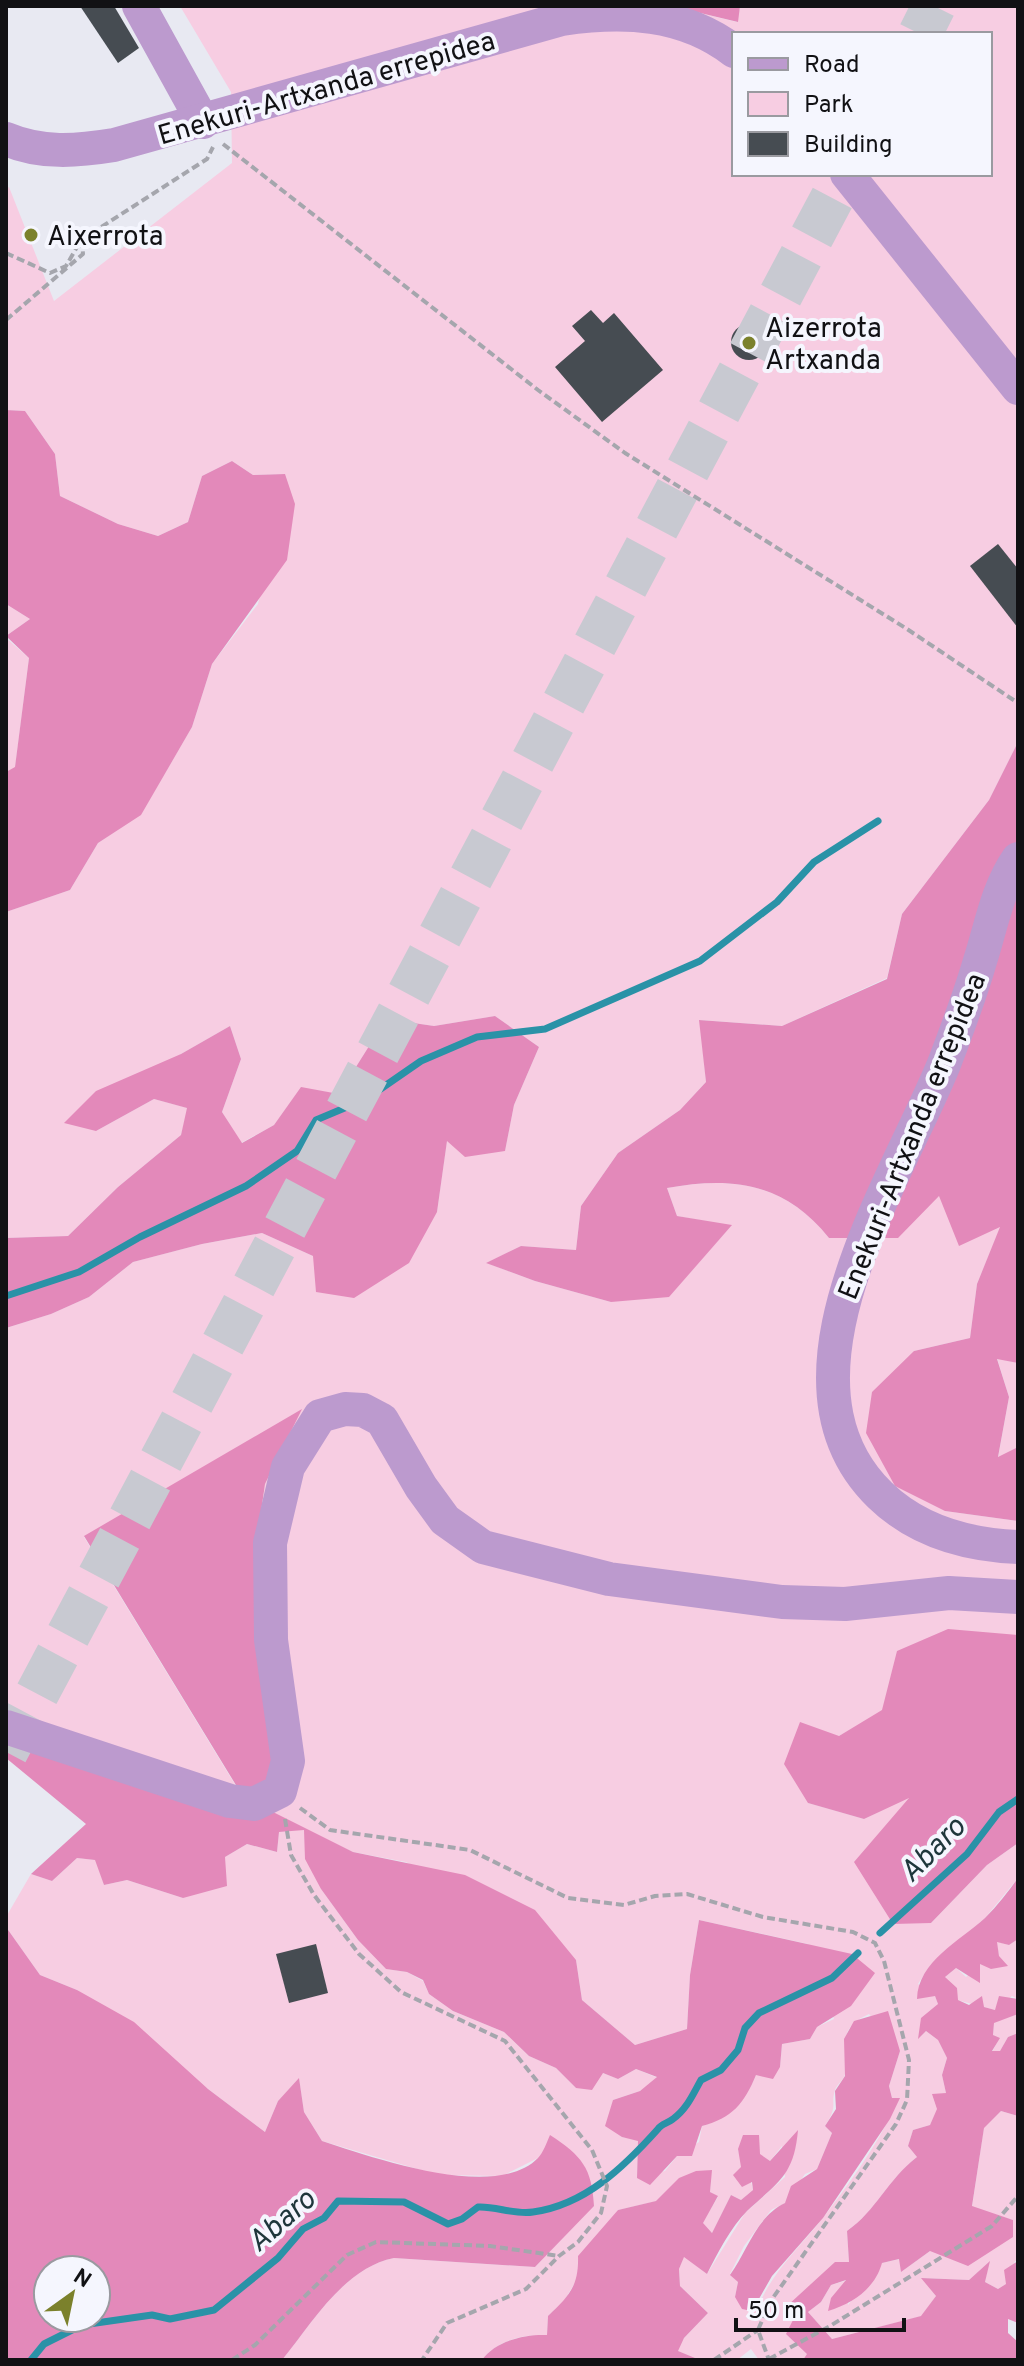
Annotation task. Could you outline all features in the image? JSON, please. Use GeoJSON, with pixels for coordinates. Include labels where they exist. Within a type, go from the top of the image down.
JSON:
{"type":"FeatureCollection","features":[{"type":"Feature","properties":{"kind":"street"},"geometry":{"type":"LineString","coordinates":[[139,6],[207,129]]}},
{"type":"Feature","properties":{"kind":"street","name":"Enekuri-Artxanda errepidea"},"geometry":{"type":"LineString","coordinates":[[6,139],[39,148],[88,149],[207,129],[562,19],[604,13],[650,15],[689,25],[732,50]]}},
{"type":"Feature","properties":{"kind":"street"},"geometry":{"type":"LineString","coordinates":[[849,176],[1018,388]]}},
{"type":"Feature","properties":{"kind":"street","name":"Enekuri-Artxanda errepidea"},"geometry":{"type":"LineString","coordinates":[[1018,859],[999,897],[950,1048],[849,1284],[831,1355],[831,1383],[839,1430],[867,1483],[919,1526],[949,1536],[1018,1547]]}},
{"type":"Feature","properties":{"kind":"street"},"geometry":{"type":"LineString","coordinates":[[6,1727],[230,1801],[254,1804],[280,1791],[288,1761],[271,1640],[270,1543],[288,1467],[320,1416],[345,1409],[363,1410],[382,1420],[421,1487],[445,1520],[483,1547],[609,1579],[782,1602],[845,1604],[949,1593],[1018,1597]]}},
{"type":"Feature","properties":{"kind":"path"},"geometry":{"type":"LineString","coordinates":[[6,253],[50,273],[66,266],[81,240],[207,159],[213,148],[207,129]]}},
{"type":"Feature","properties":{"kind":"path"},"geometry":{"type":"LineString","coordinates":[[207,129],[538,390],[625,453],[907,629],[1018,703]]}},
{"type":"Feature","properties":{"kind":"path"},"geometry":{"type":"LineString","coordinates":[[6,320],[83,254],[81,240]]}},
{"type":"Feature","properties":{"kind":"path"},"geometry":{"type":"LineString","coordinates":[[280,1791],[291,1855],[314,1895],[359,1954],[401,1992],[505,2041],[592,2150],[607,2186],[601,2213],[578,2242],[526,2289],[447,2323],[422,2360]]}},
{"type":"Feature","properties":{"kind":"path"},"geometry":{"type":"LineString","coordinates":[[280,1791],[330,1830],[470,1850],[568,1898],[624,1905],[655,1896],[687,1894],[763,1917],[853,1932],[875,1943],[884,1961],[909,2060],[907,2100],[896,2124],[770,2302],[758,2330],[714,2360]]}},
{"type":"Feature","properties":{"kind":"path"},"geometry":{"type":"LineString","coordinates":[[758,2330],[769,2360],[992,2226],[1018,2196]]}},
{"type":"Feature","properties":{"kind":"path"},"geometry":{"type":"LineString","coordinates":[[232,2360],[255,2345],[347,2255],[376,2242],[490,2246],[559,2256]]}},
{"type":"Feature","properties":{"kind":"green space"},"geometry":{"type":"Polygon","coordinates":[[[180,6],[671,6],[737,22],[740,6],[1018,6],[1018,742],[989,800],[902,914],[887,978],[782,1026],[700,1020],[706,1082],[680,1110],[618,1153],[581,1206],[576,1250],[521,1246],[487,1263],[535,1281],[611,1302],[702,1258],[731,1226],[677,1216],[667,1188],[691,1184],[736,1184],[776,1195],[794,1205],[829,1238],[939,1196],[1001,1226],[977,1284],[970,1338],[914,1351],[945,1511],[1018,1521],[1018,1635],[839,1736],[808,1803],[864,1819],[910,1796],[931,1923],[987,1865],[1018,1843],[1018,1878],[985,1918],[929,1967],[918,1984],[935,1996],[938,2004],[919,2038],[926,2031],[938,2040],[947,2058],[942,2075],[946,2093],[930,2125],[913,2130],[908,2146],[917,2157],[847,2231],[849,2262],[820,2278],[788,2306],[808,2354],[803,2360],[759,2360],[751,2349],[737,2360],[690,2360],[694,2358],[677,2351],[684,2338],[708,2313],[680,2286],[679,2269],[684,2256],[707,2274],[745,2213],[785,2177],[782,2146],[770,2161],[738,2149],[753,2190],[741,2200],[731,2195],[712,2233],[702,2223],[718,2197],[710,2192],[711,2170],[680,2178],[657,2201],[618,2210],[564,2301],[548,2316],[547,2336],[529,2336],[502,2343],[482,2360],[282,2360],[331,2298],[360,2273],[376,2264],[394,2258],[535,2267],[593,2206],[538,2158],[502,2176],[438,2175],[322,2141],[304,2112],[299,2079],[278,2101],[265,2132],[77,1990],[40,1975],[6,1927],[6,1917],[31,1874],[52,1881],[77,1858],[96,1860],[104,1885],[127,1880],[183,1898],[225,1857],[247,1844],[277,1852],[279,1832],[303,1829],[6,1712],[6,1328],[51,1314],[89,1297],[133,1262],[202,1244],[262,1233],[313,1256],[437,1212],[447,1140],[505,1151],[514,1105],[539,1047],[495,1016],[434,1026],[386,1019],[339,1094],[301,1088],[274,1125],[241,1143],[222,1112],[241,1059],[230,1026],[181,1054],[96,1131],[154,1099],[188,1108],[181,1135],[118,1187],[68,1236],[6,1238],[6,912],[70,890],[98,843],[141,814],[192,727],[212,664],[258,604],[285,474],[253,475],[232,461],[202,476],[188,522],[158,536],[118,524],[60,496],[55,454],[25,411],[6,410],[6,189],[9,187],[54,301],[232,163],[231,92],[180,6]],[[301,1410],[84,1537],[242,1796],[255,1554],[265,1484],[301,1410]],[[305,1830],[321,1889],[358,1940],[386,1969],[407,1972],[423,1981],[429,1994],[453,2011],[504,2032],[529,2056],[556,2068],[576,2088],[603,2073],[618,2079],[636,2069],[658,2078],[640,2091],[613,2100],[622,2137],[638,2140],[637,2178],[665,2171],[677,2156],[699,2142],[702,2126],[720,2119],[735,2107],[756,2075],[780,2067],[782,2044],[810,2039],[817,2027],[834,2019],[808,1944],[699,1920],[690,1975],[687,2029],[635,2045],[582,2000],[576,1960],[406,1862],[353,1852],[305,1830]],[[869,2014],[847,2032],[845,2074],[835,2090],[833,2109],[825,2126],[832,2133],[817,2169],[805,2174],[785,2203],[771,2210],[744,2246],[730,2274],[738,2282],[735,2297],[762,2298],[782,2266],[854,2176],[899,2098],[892,2098],[889,2086],[900,2051],[869,2014]]]}},
{"type":"Feature","properties":{"kind":"green space"},"geometry":{"type":"Polygon","coordinates":[[[6,604],[30,619],[6,636],[6,604]]]}},
{"type":"Feature","properties":{"kind":"green space"},"geometry":{"type":"Polygon","coordinates":[[[6,638],[29,658],[15,768],[6,772],[6,638]]]}},
{"type":"Feature","properties":{"kind":"green space"},"geometry":{"type":"Polygon","coordinates":[[[997,1358],[1018,1363],[1018,1447],[998,1458],[1009,1397],[997,1358]]]}},
{"type":"Feature","properties":{"kind":"green space"},"geometry":{"type":"Polygon","coordinates":[[[1018,1939],[1018,1999],[1012,1996],[995,2010],[957,2000],[945,1977],[956,1968],[966,1977],[980,1964],[999,1956],[996,1941],[1009,1945],[1018,1939]]]}},
{"type":"Feature","properties":{"kind":"green space"},"geometry":{"type":"Polygon","coordinates":[[[1018,2014],[1018,2033],[1008,2037],[1000,2051],[992,2052],[999,2039],[993,2035],[994,2022],[1018,2014]]]}},
{"type":"Feature","properties":{"kind":"green space"},"geometry":{"type":"Polygon","coordinates":[[[1001,2111],[1018,2116],[1018,2261],[1015,2261],[1006,2284],[998,2289],[985,2282],[989,2262],[969,2280],[922,2278],[936,2296],[922,2316],[832,2339],[808,2312],[821,2302],[831,2285],[848,2280],[848,2305],[882,2263],[900,2259],[901,2272],[930,2251],[1013,2220],[972,2207],[984,2127],[1001,2111]]]}},
{"type":"Feature","properties":{"kind":"shaded area"},"geometry":{"type":"Polygon","coordinates":[[[671,6],[740,6],[738,22],[671,6]]]}},
{"type":"Feature","properties":{"kind":"shaded area"},"geometry":{"type":"Polygon","coordinates":[[[6,410],[25,411],[55,454],[60,496],[118,524],[158,536],[188,522],[202,476],[232,461],[253,475],[285,474],[295,504],[287,560],[212,664],[192,727],[141,815],[98,843],[70,890],[6,912],[6,772],[15,767],[29,658],[6,636],[30,619],[6,604],[6,410]]]}},
{"type":"Feature","properties":{"kind":"shaded area"},"geometry":{"type":"Polygon","coordinates":[[[1018,742],[1018,1363],[997,1359],[1009,1397],[998,1457],[1018,1447],[1018,1521],[945,1511],[895,1486],[866,1433],[872,1392],[914,1351],[970,1338],[977,1284],[1000,1227],[959,1246],[939,1196],[898,1238],[829,1238],[794,1205],[756,1188],[714,1183],[667,1188],[677,1216],[732,1225],[669,1297],[611,1302],[535,1281],[486,1263],[521,1246],[576,1250],[581,1206],[618,1153],[680,1110],[706,1082],[699,1020],[782,1026],[887,979],[902,914],[989,800],[1018,742]]]}},
{"type":"Feature","properties":{"kind":"shaded area"},"geometry":{"type":"Polygon","coordinates":[[[495,1016],[539,1047],[514,1105],[505,1151],[465,1157],[447,1141],[437,1212],[409,1263],[354,1298],[316,1292],[313,1256],[262,1233],[202,1244],[133,1262],[89,1297],[51,1314],[6,1328],[6,1238],[68,1236],[118,1187],[181,1135],[187,1108],[154,1099],[96,1131],[64,1123],[96,1091],[181,1054],[230,1026],[241,1059],[222,1112],[242,1143],[274,1125],[301,1087],[339,1094],[386,1019],[434,1026],[495,1016]]]}},
{"type":"Feature","properties":{"kind":"shaded area"},"geometry":{"type":"Polygon","coordinates":[[[302,1409],[265,1484],[255,1554],[272,1763],[268,1786],[245,1798],[353,1852],[465,1875],[535,1910],[576,1960],[582,2000],[635,2045],[687,2029],[690,1975],[699,1920],[852,1954],[875,1973],[851,2006],[817,2027],[810,2039],[782,2044],[780,2067],[773,2079],[756,2075],[736,2108],[721,2119],[702,2126],[692,2156],[677,2156],[650,2185],[637,2178],[638,2141],[622,2137],[605,2126],[613,2100],[640,2091],[657,2077],[636,2069],[618,2079],[603,2073],[592,2090],[576,2088],[556,2068],[529,2056],[504,2032],[453,2011],[429,1994],[423,1980],[407,1972],[386,1969],[358,1940],[321,1889],[305,1859],[304,1830],[279,1832],[277,1852],[247,1844],[225,1857],[227,1886],[183,1898],[127,1880],[104,1885],[95,1860],[77,1858],[52,1881],[31,1874],[86,1824],[6,1758],[6,1712],[242,1795],[84,1536],[302,1409]]]}},
{"type":"Feature","properties":{"kind":"shaded area"},"geometry":{"type":"Polygon","coordinates":[[[948,1629],[1018,1635],[1018,1843],[987,1865],[931,1923],[893,1924],[854,1862],[909,1798],[864,1819],[808,1803],[784,1764],[800,1722],[839,1736],[882,1710],[897,1651],[948,1629]]]}},
{"type":"Feature","properties":{"kind":"shaded area"},"geometry":{"type":"Polygon","coordinates":[[[1018,1878],[1018,1939],[1009,1945],[997,1942],[999,1956],[1008,1966],[991,1969],[980,1964],[980,1983],[956,1968],[945,1977],[957,1988],[958,2000],[969,2005],[982,1996],[984,2007],[995,2010],[999,1996],[1018,1999],[1018,2014],[994,2023],[993,2035],[1000,2038],[992,2051],[1000,2051],[1008,2037],[1018,2033],[1018,2116],[1001,2111],[984,2128],[972,2206],[1013,2220],[1013,2237],[968,2266],[930,2251],[901,2272],[899,2259],[882,2263],[869,2287],[855,2299],[828,2311],[831,2298],[846,2280],[831,2285],[821,2302],[808,2312],[832,2339],[921,2316],[936,2296],[921,2278],[969,2280],[990,2261],[985,2282],[998,2289],[1006,2284],[1004,2270],[1018,2261],[1018,2323],[1008,2319],[1008,2333],[1018,2342],[1018,2360],[803,2360],[807,2354],[786,2334],[794,2318],[787,2306],[835,2262],[849,2262],[847,2231],[917,2157],[908,2146],[913,2130],[930,2125],[937,2109],[932,2094],[946,2093],[942,2075],[947,2058],[938,2040],[926,2031],[918,2039],[921,2018],[938,2004],[935,1996],[917,1999],[919,1986],[932,1963],[985,1918],[1018,1878]]]}},
{"type":"Feature","properties":{"kind":"shaded area"},"geometry":{"type":"Polygon","coordinates":[[[6,1927],[40,1975],[77,1990],[134,2022],[208,2089],[265,2132],[278,2101],[299,2078],[304,2112],[322,2141],[371,2157],[433,2172],[493,2176],[518,2171],[538,2158],[550,2135],[583,2164],[591,2182],[594,2206],[535,2267],[394,2258],[376,2264],[360,2273],[331,2298],[282,2360],[6,2360],[6,1927]]]}},
{"type":"Feature","properties":{"kind":"shaded area"},"geometry":{"type":"Polygon","coordinates":[[[888,2011],[900,2051],[889,2086],[892,2098],[900,2098],[890,2119],[823,2218],[772,2276],[752,2311],[742,2309],[735,2297],[738,2282],[730,2275],[760,2225],[785,2203],[791,2186],[817,2169],[832,2133],[825,2126],[836,2109],[835,2091],[845,2076],[844,2039],[854,2021],[888,2011]]]}},
{"type":"Feature","properties":{"kind":"shaded area"},"geometry":{"type":"Polygon","coordinates":[[[798,2130],[793,2158],[783,2177],[735,2225],[707,2274],[684,2257],[679,2269],[680,2286],[708,2313],[684,2338],[678,2351],[695,2358],[482,2360],[495,2348],[511,2340],[547,2335],[548,2316],[567,2296],[574,2283],[578,2256],[618,2210],[656,2201],[679,2178],[696,2171],[712,2170],[710,2192],[718,2196],[703,2223],[712,2233],[731,2195],[741,2200],[753,2190],[752,2182],[742,2187],[733,2175],[741,2167],[738,2149],[743,2135],[759,2135],[760,2154],[770,2161],[798,2130]]]}},
{"type":"Feature","properties":{"kind":"building"},"geometry":{"type":"Polygon","coordinates":[[[80,6],[114,6],[139,48],[118,63],[80,6]]]}},
{"type":"Feature","properties":{"kind":"building"},"geometry":{"type":"Polygon","coordinates":[[[591,310],[603,323],[614,313],[663,370],[602,422],[555,367],[585,341],[572,326],[591,310]]]}},
{"type":"Feature","properties":{"kind":"building","name":"Aizerrota Artxanda"},"geometry":{"type":"Polygon","coordinates":[[[749,324],[762,329],[767,342],[762,355],[749,360],[736,355],[731,342],[736,329],[749,324]]]}},
{"type":"Feature","properties":{"kind":"building"},"geometry":{"type":"Polygon","coordinates":[[[998,544],[1018,569],[1018,628],[970,566],[998,544]]]}},
{"type":"Feature","properties":{"kind":"building"},"geometry":{"type":"Polygon","coordinates":[[[316,1944],[328,1993],[289,2003],[276,1954],[316,1944]]]}},
{"type":"Feature","properties":{"kind":"waterway"},"geometry":{"type":"LineString","coordinates":[[6,1296],[79,1272],[140,1237],[246,1186],[297,1151],[316,1120],[366,1099],[421,1061],[477,1037],[545,1029],[700,961],[777,902],[814,862],[878,821]]}},
{"type":"Feature","properties":{"kind":"waterway","name":"Abaro"},"geometry":{"type":"LineString","coordinates":[[880,1933],[967,1854],[999,1812],[1018,1799]]}},
{"type":"Feature","properties":{"kind":"waterway","name":"Abaro"},"geometry":{"type":"LineString","coordinates":[[31,2360],[44,2344],[82,2325],[152,2315],[170,2319],[214,2310],[278,2258],[303,2229],[324,2218],[338,2201],[404,2202],[448,2224],[462,2219],[478,2207],[526,2213],[570,2201],[602,2182],[659,2127],[678,2115],[701,2080],[721,2070],[738,2050],[745,2028],[759,2013],[832,1978],[858,1953]]}},
{"type":"Feature","properties":{"kind":"tunnel"},"geometry":{"type":"LineString","coordinates":[[921,32],[934,6]]}},
{"type":"Feature","properties":{"kind":"tunnel"},"geometry":{"type":"LineString","coordinates":[[6,1752],[844,176]]}},
{"type":"Feature","properties":{"kind":"place","name":"Aixerrota"},"geometry":{"type":"Point","coordinates":[31,235]}},
{"type":"Feature","properties":{"kind":"place","name":"Aizerrota Artxanda"},"geometry":{"type":"Point","coordinates":[749,343]}}]}
